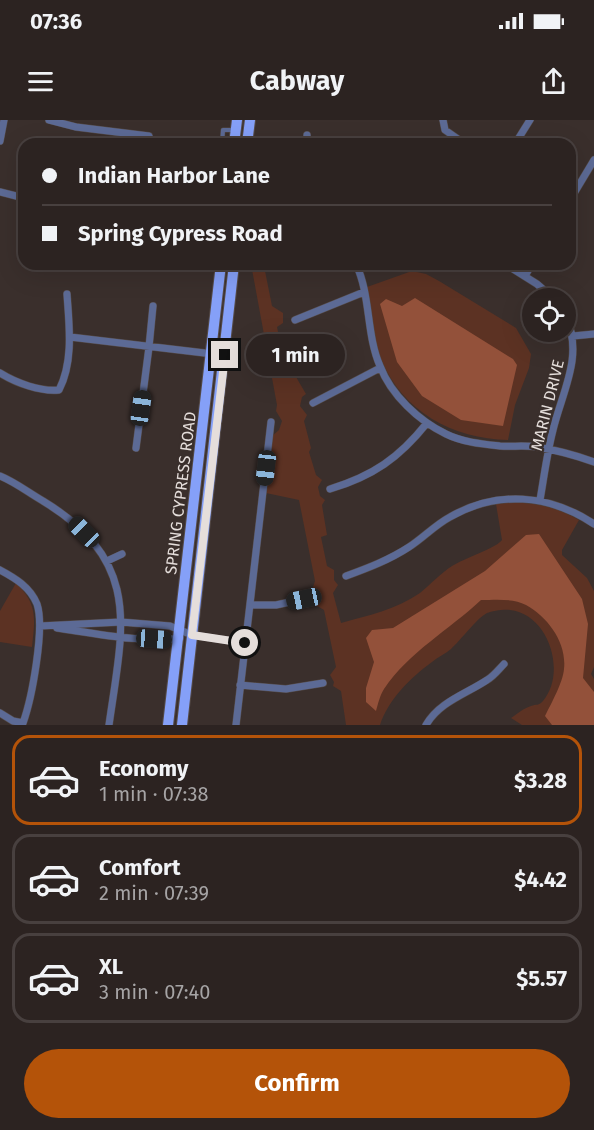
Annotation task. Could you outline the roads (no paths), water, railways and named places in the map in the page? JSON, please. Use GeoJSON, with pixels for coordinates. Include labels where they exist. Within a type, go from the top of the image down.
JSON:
{"type":"FeatureCollection","features":[{"type":"Feature","properties":{"kind":"main road"},"geometry":{"type":"LineString","coordinates":[[236,125],[249,125]]}},
{"type":"Feature","properties":{"kind":"main road","name":"SPRING CYPRESS ROAD"},"geometry":{"type":"LineString","coordinates":[[168,725],[220,270]]}},
{"type":"Feature","properties":{"kind":"main road","name":"SPRING CYPRESS ROAD"},"geometry":{"type":"LineString","coordinates":[[182,725],[233,270]]}},
{"type":"Feature","properties":{"kind":"main road"},"geometry":{"type":"LineString","coordinates":[[195,498],[208,500]]}},
{"type":"Feature","properties":{"kind":"street"},"geometry":{"type":"LineString","coordinates":[[0,141],[4,120]]}},
{"type":"Feature","properties":{"kind":"street"},"geometry":{"type":"LineString","coordinates":[[49,120],[138,138]]}},
{"type":"Feature","properties":{"kind":"street"},"geometry":{"type":"LineString","coordinates":[[443,120],[445,130],[456,138]]}},
{"type":"Feature","properties":{"kind":"street"},"geometry":{"type":"LineString","coordinates":[[519,138],[530,120]]}},
{"type":"Feature","properties":{"kind":"street"},"geometry":{"type":"LineString","coordinates":[[576,190],[594,160]]}},
{"type":"Feature","properties":{"kind":"street"},"geometry":{"type":"LineString","coordinates":[[0,192],[18,196]]}},
{"type":"Feature","properties":{"kind":"street"},"geometry":{"type":"LineString","coordinates":[[358,270],[364,292],[370,335],[380,368],[400,397],[427,423],[447,435],[469,441],[549,449],[594,462]]}},
{"type":"Feature","properties":{"kind":"street"},"geometry":{"type":"LineString","coordinates":[[515,270],[543,288]]}},
{"type":"Feature","properties":{"kind":"street"},"geometry":{"type":"LineString","coordinates":[[525,276],[528,270]]}},
{"type":"Feature","properties":{"kind":"street"},"geometry":{"type":"LineString","coordinates":[[295,320],[364,292]]}},
{"type":"Feature","properties":{"kind":"street"},"geometry":{"type":"LineString","coordinates":[[0,374],[25,384],[52,391],[59,390],[64,380],[70,338],[67,294]]}},
{"type":"Feature","properties":{"kind":"street"},"geometry":{"type":"LineString","coordinates":[[136,448],[153,306]]}},
{"type":"Feature","properties":{"kind":"street"},"geometry":{"type":"LineString","coordinates":[[576,336],[594,334]]}},
{"type":"Feature","properties":{"kind":"street"},"geometry":{"type":"LineString","coordinates":[[70,338],[225,355]]}},
{"type":"Feature","properties":{"kind":"street","name":"MARIN DRIVE"},"geometry":{"type":"LineString","coordinates":[[540,500],[555,421],[572,370],[574,342]]}},
{"type":"Feature","properties":{"kind":"street"},"geometry":{"type":"LineString","coordinates":[[313,404],[380,368]]}},
{"type":"Feature","properties":{"kind":"street"},"geometry":{"type":"LineString","coordinates":[[236,725],[271,422]]}},
{"type":"Feature","properties":{"kind":"street"},"geometry":{"type":"LineString","coordinates":[[330,489],[381,468],[402,451],[427,423]]}},
{"type":"Feature","properties":{"kind":"street"},"geometry":{"type":"LineString","coordinates":[[0,476],[73,521],[107,561],[118,586],[122,637],[109,725]]}},
{"type":"Feature","properties":{"kind":"street"},"geometry":{"type":"LineString","coordinates":[[346,576],[381,563],[448,518],[475,506],[509,499],[540,500],[575,513],[594,524]]}},
{"type":"Feature","properties":{"kind":"street"},"geometry":{"type":"LineString","coordinates":[[107,561],[122,554]]}},
{"type":"Feature","properties":{"kind":"street"},"geometry":{"type":"LineString","coordinates":[[0,570],[22,583],[30,592],[36,603],[40,626],[31,694],[23,723],[13,721],[0,713]]}},
{"type":"Feature","properties":{"kind":"street"},"geometry":{"type":"LineString","coordinates":[[250,604],[276,605],[304,599]]}},
{"type":"Feature","properties":{"kind":"street"},"geometry":{"type":"LineString","coordinates":[[40,626],[121,622],[170,626],[179,634],[245,643]]}},
{"type":"Feature","properties":{"kind":"street"},"geometry":{"type":"LineString","coordinates":[[40,626],[122,637],[170,640],[179,634]]}},
{"type":"Feature","properties":{"kind":"street"},"geometry":{"type":"LineString","coordinates":[[426,725],[441,707],[489,679],[504,664]]}},
{"type":"Feature","properties":{"kind":"street"},"geometry":{"type":"LineString","coordinates":[[240,685],[286,689],[323,683]]}},
{"type":"Feature","properties":{"kind":"lane"},"geometry":{"type":"LineString","coordinates":[[223,138],[224,130],[236,125]]}}]}
